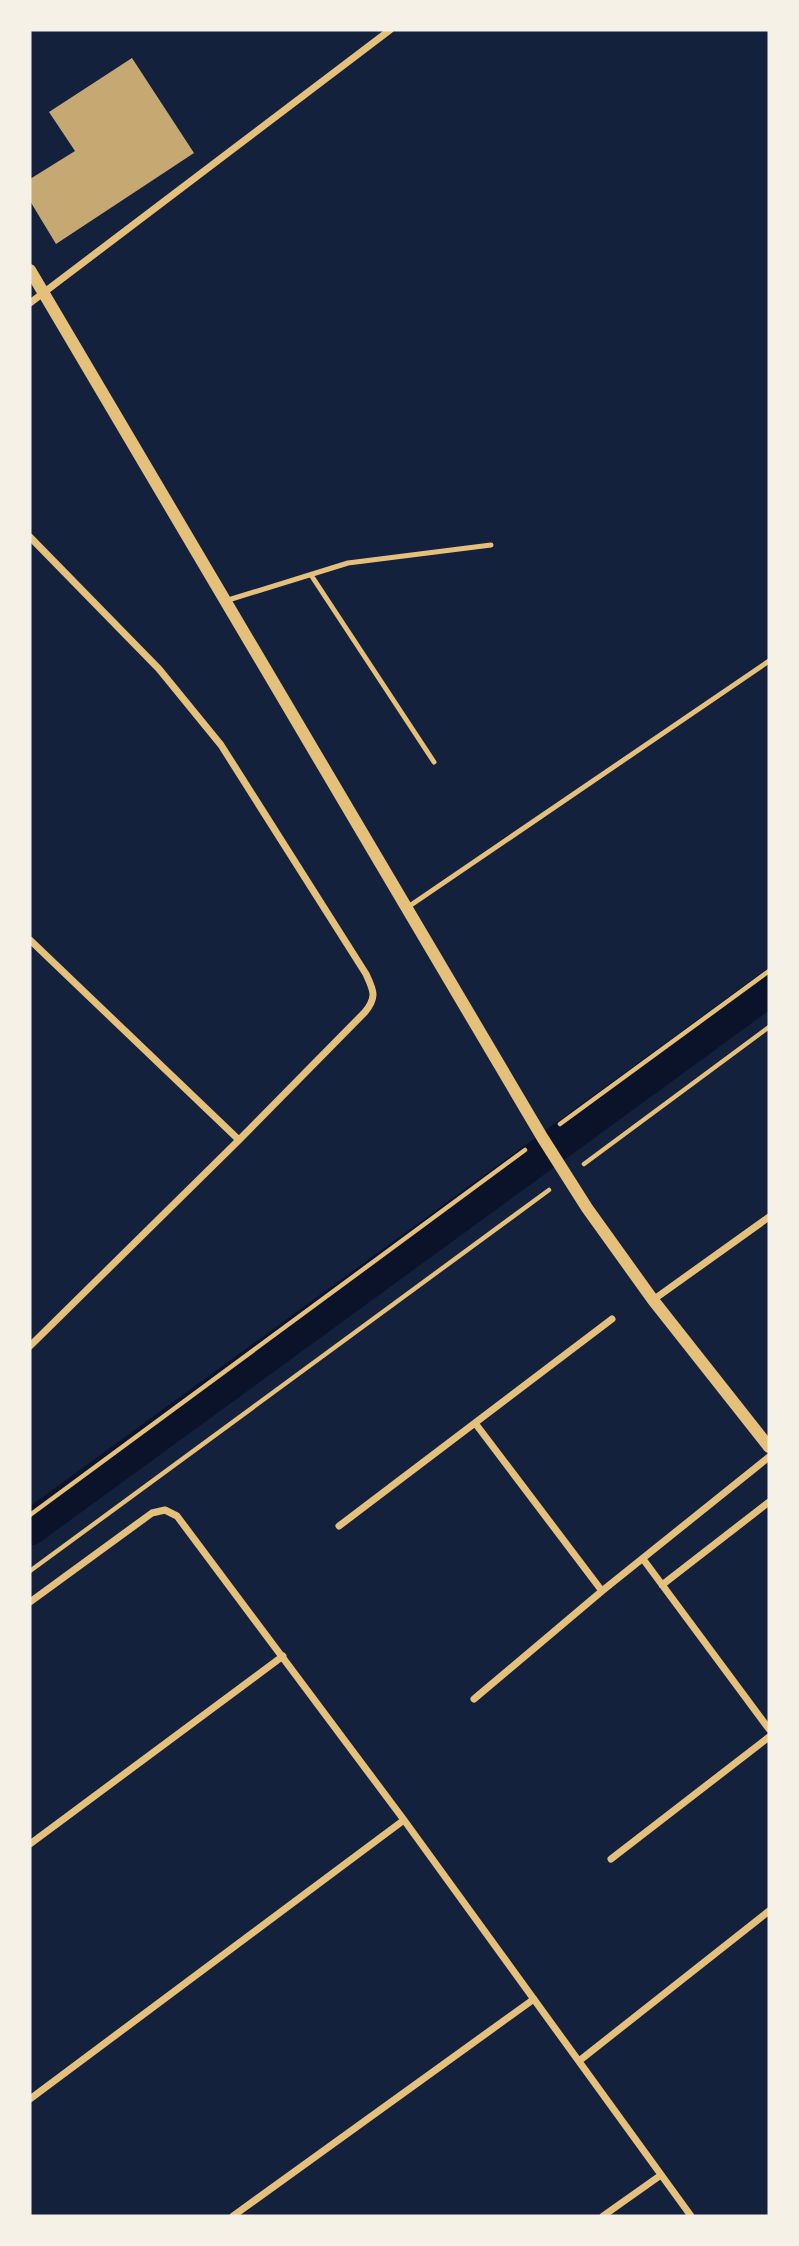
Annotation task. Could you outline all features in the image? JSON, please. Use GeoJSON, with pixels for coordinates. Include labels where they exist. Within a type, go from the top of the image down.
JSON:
{"type":"FeatureCollection","features":[{"type":"Feature","properties":{"kind":"street"},"geometry":{"type":"LineString","coordinates":[[30,303],[390,30]]}},
{"type":"Feature","properties":{"kind":"street"},"geometry":{"type":"LineString","coordinates":[[30,270],[567,1177],[653,1300],[769,1447]]}},
{"type":"Feature","properties":{"kind":"street"},"geometry":{"type":"LineString","coordinates":[[30,537],[159,669],[221,745],[366,974],[373,990],[373,1002],[365,1012],[30,1346]]}},
{"type":"Feature","properties":{"kind":"street"},"geometry":{"type":"LineString","coordinates":[[30,940],[239,1140]]}},
{"type":"Feature","properties":{"kind":"street"},"geometry":{"type":"LineString","coordinates":[[653,1300],[769,1217]]}},
{"type":"Feature","properties":{"kind":"street"},"geometry":{"type":"LineString","coordinates":[[339,1527],[612,1319]]}},
{"type":"Feature","properties":{"kind":"street"},"geometry":{"type":"LineString","coordinates":[[475,1423],[602,1591]]}},
{"type":"Feature","properties":{"kind":"street"},"geometry":{"type":"LineString","coordinates":[[474,1699],[602,1591],[769,1457]]}},
{"type":"Feature","properties":{"kind":"street"},"geometry":{"type":"LineString","coordinates":[[662,1586],[769,1502]]}},
{"type":"Feature","properties":{"kind":"street"},"geometry":{"type":"LineString","coordinates":[[30,1602],[138,1521],[152,1513],[165,1510],[177,1516],[404,1820],[691,2216]]}},
{"type":"Feature","properties":{"kind":"street"},"geometry":{"type":"LineString","coordinates":[[643,1559],[769,1729]]}},
{"type":"Feature","properties":{"kind":"street"},"geometry":{"type":"LineString","coordinates":[[30,1844],[283,1656]]}},
{"type":"Feature","properties":{"kind":"street"},"geometry":{"type":"LineString","coordinates":[[611,1859],[769,1737]]}},
{"type":"Feature","properties":{"kind":"street"},"geometry":{"type":"LineString","coordinates":[[30,2099],[404,1820]]}},
{"type":"Feature","properties":{"kind":"street"},"geometry":{"type":"LineString","coordinates":[[579,2061],[769,1912]]}},
{"type":"Feature","properties":{"kind":"street"},"geometry":{"type":"LineString","coordinates":[[233,2216],[534,1999]]}},
{"type":"Feature","properties":{"kind":"street"},"geometry":{"type":"LineString","coordinates":[[603,2216],[661,2175]]}},
{"type":"Feature","properties":{"kind":"lane"},"geometry":{"type":"LineString","coordinates":[[226,601],[348,563],[491,545]]}},
{"type":"Feature","properties":{"kind":"lane"},"geometry":{"type":"LineString","coordinates":[[311,575],[435,762]]}},
{"type":"Feature","properties":{"kind":"lane"},"geometry":{"type":"LineString","coordinates":[[407,908],[769,661]]}},
{"type":"Feature","properties":{"kind":"path"},"geometry":{"type":"LineString","coordinates":[[30,1515],[539,1132],[769,971]]}},
{"type":"Feature","properties":{"kind":"path"},"geometry":{"type":"LineString","coordinates":[[30,1572],[769,1027]]}},
{"type":"Feature","properties":{"kind":"building"},"geometry":{"type":"Polygon","coordinates":[[[132,58],[194,153],[56,244],[30,201],[30,179],[75,151],[49,112],[132,58]]]}},
{"type":"Feature","properties":{"kind":"waterway"},"geometry":{"type":"LineString","coordinates":[[30,1528],[769,989]]}}]}
